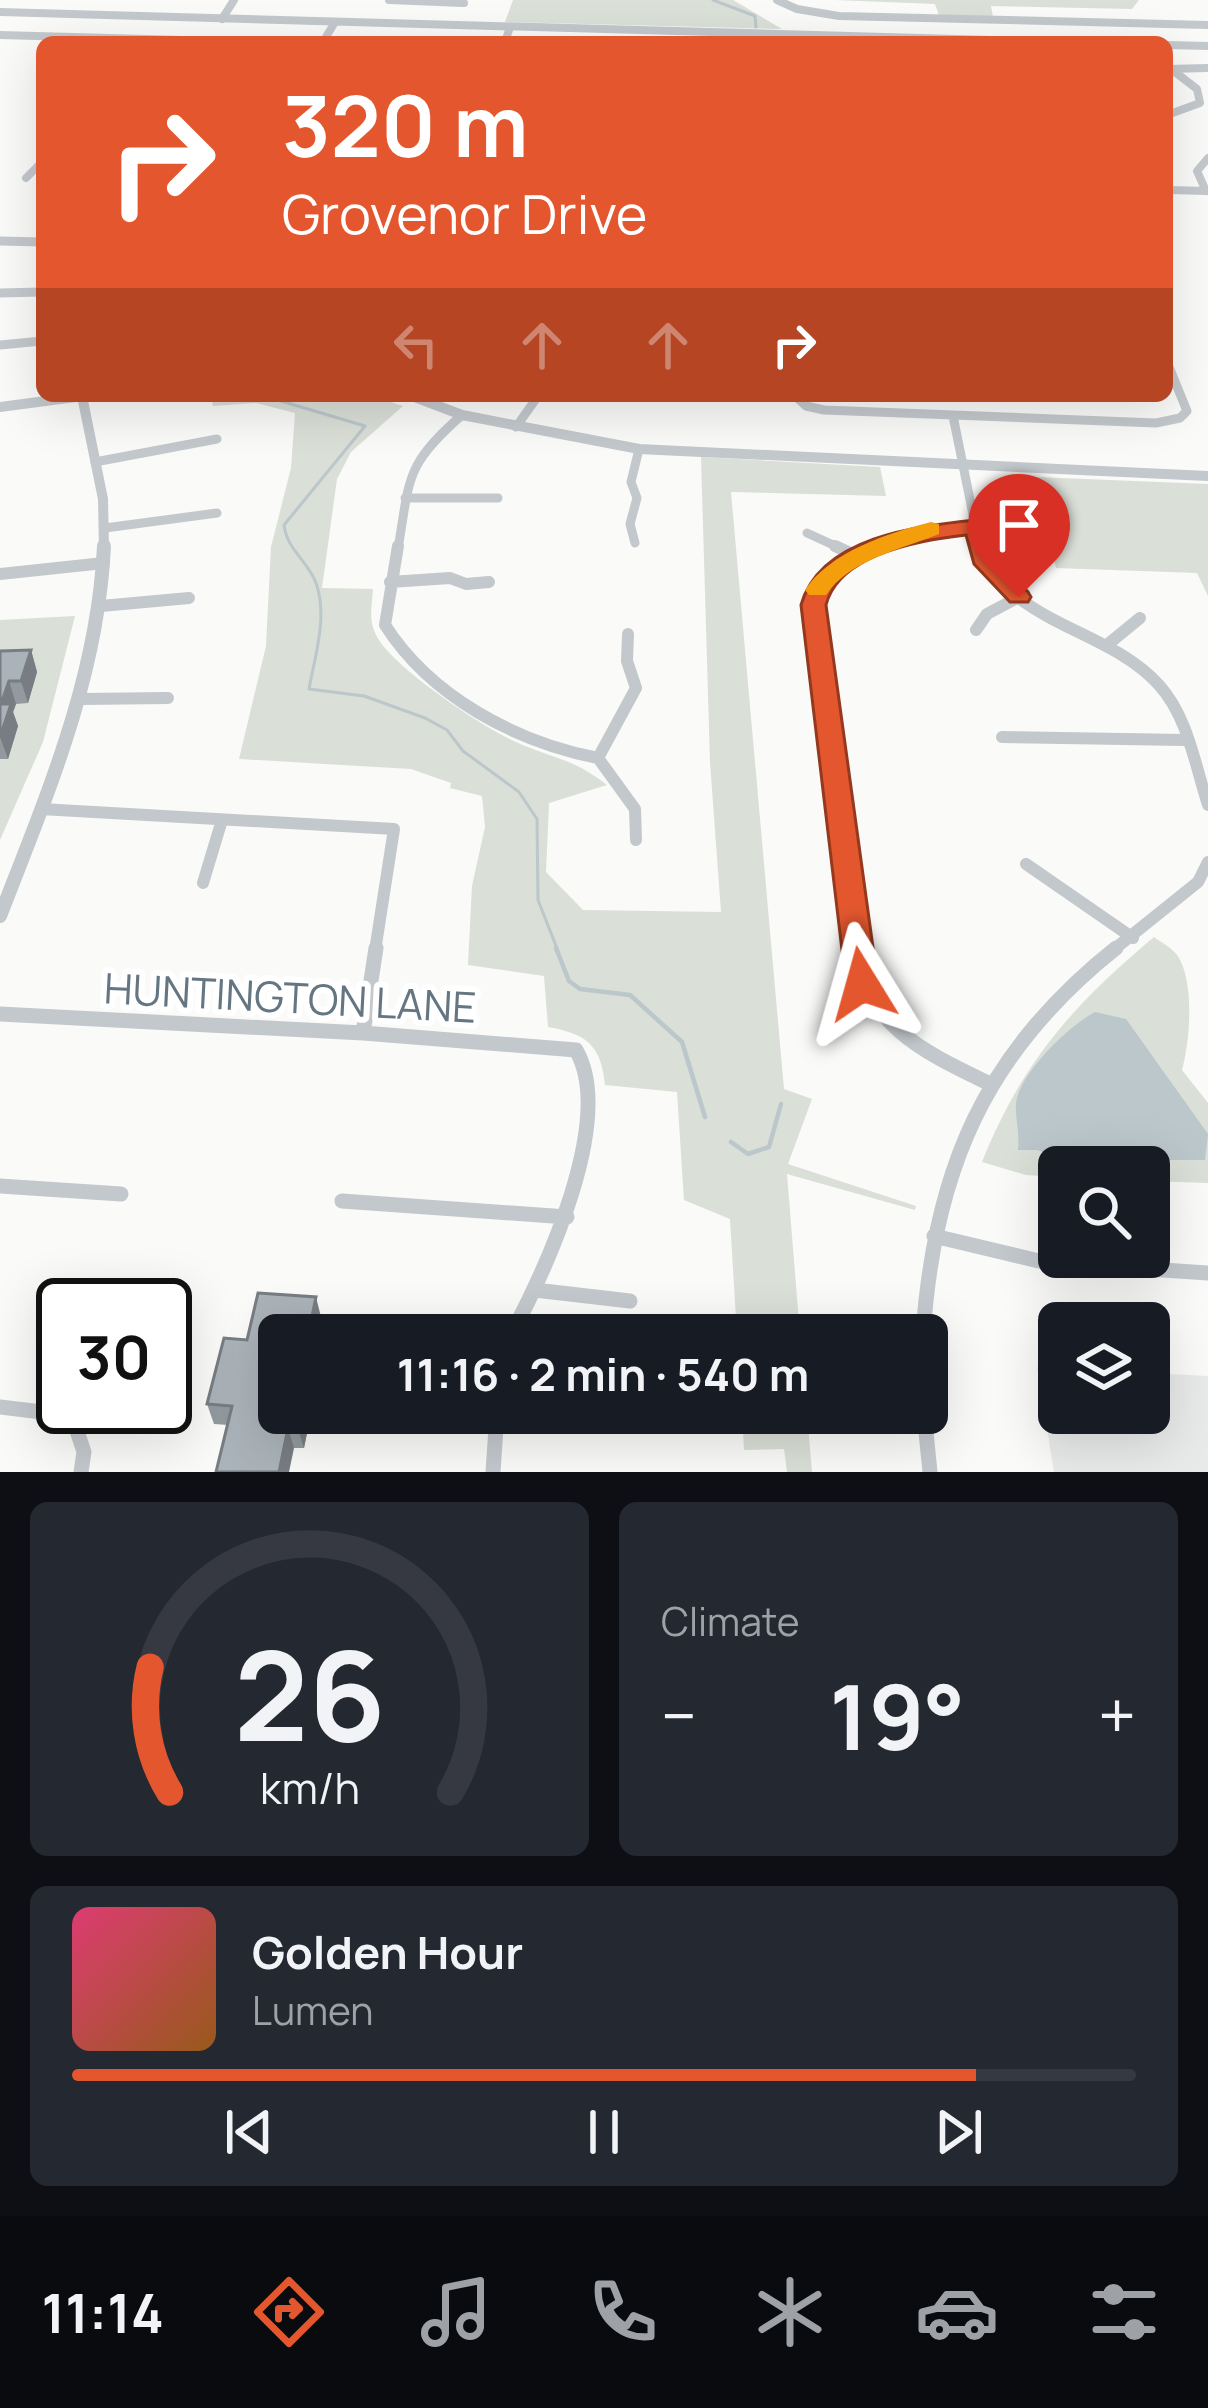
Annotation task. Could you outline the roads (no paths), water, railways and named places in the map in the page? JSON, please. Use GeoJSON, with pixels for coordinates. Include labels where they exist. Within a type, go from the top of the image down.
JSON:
{"type":"FeatureCollection","features":[{"type":"Feature","properties":{"kind":"street"},"geometry":{"type":"LineString","coordinates":[[222,19],[234,0]]}},
{"type":"Feature","properties":{"kind":"street"},"geometry":{"type":"LineString","coordinates":[[389,0],[464,3]]}},
{"type":"Feature","properties":{"kind":"street"},"geometry":{"type":"LineString","coordinates":[[777,0],[797,9],[839,16],[1208,26]]}},
{"type":"Feature","properties":{"kind":"street"},"geometry":{"type":"LineString","coordinates":[[0,12],[766,36]]}},
{"type":"Feature","properties":{"kind":"street"},"geometry":{"type":"LineString","coordinates":[[931,18],[935,36]]}},
{"type":"Feature","properties":{"kind":"street"},"geometry":{"type":"LineString","coordinates":[[327,36],[335,22]]}},
{"type":"Feature","properties":{"kind":"street"},"geometry":{"type":"LineString","coordinates":[[507,36],[510,27]]}},
{"type":"Feature","properties":{"kind":"street"},"geometry":{"type":"LineString","coordinates":[[0,35],[36,37]]}},
{"type":"Feature","properties":{"kind":"street"},"geometry":{"type":"LineString","coordinates":[[1173,45],[1208,46]]}},
{"type":"Feature","properties":{"kind":"street"},"geometry":{"type":"LineString","coordinates":[[1173,69],[1208,68]]}},
{"type":"Feature","properties":{"kind":"street"},"geometry":{"type":"LineString","coordinates":[[1173,72],[1197,89],[1201,103],[1173,113]]}},
{"type":"Feature","properties":{"kind":"street"},"geometry":{"type":"LineString","coordinates":[[1173,190],[1207,191],[1197,171],[1208,158]]}},
{"type":"Feature","properties":{"kind":"street"},"geometry":{"type":"LineString","coordinates":[[26,178],[36,168]]}},
{"type":"Feature","properties":{"kind":"street"},"geometry":{"type":"LineString","coordinates":[[0,241],[36,242]]}},
{"type":"Feature","properties":{"kind":"street"},"geometry":{"type":"LineString","coordinates":[[0,293],[36,292]]}},
{"type":"Feature","properties":{"kind":"street"},"geometry":{"type":"LineString","coordinates":[[0,345],[36,342]]}},
{"type":"Feature","properties":{"kind":"street"},"geometry":{"type":"LineString","coordinates":[[802,402],[824,410],[1167,422],[1186,411],[1173,377]]}},
{"type":"Feature","properties":{"kind":"street"},"geometry":{"type":"LineString","coordinates":[[0,407],[37,402]]}},
{"type":"Feature","properties":{"kind":"street"},"geometry":{"type":"LineString","coordinates":[[1,908],[82,699],[100,606],[105,528],[83,402]]}},
{"type":"Feature","properties":{"kind":"street"},"geometry":{"type":"LineString","coordinates":[[428,402],[462,415],[639,449],[1208,476]]}},
{"type":"Feature","properties":{"kind":"street"},"geometry":{"type":"LineString","coordinates":[[516,427],[534,402]]}},
{"type":"Feature","properties":{"kind":"street"},"geometry":{"type":"LineString","coordinates":[[462,415],[423,449],[412,468],[385,625],[406,657],[503,726],[542,746],[598,758],[635,809],[636,840]]}},
{"type":"Feature","properties":{"kind":"street"},"geometry":{"type":"LineString","coordinates":[[953,416],[986,564],[1019,597],[1107,645],[1159,684],[1208,805]]}},
{"type":"Feature","properties":{"kind":"street"},"geometry":{"type":"LineString","coordinates":[[95,461],[217,439]]}},
{"type":"Feature","properties":{"kind":"street"},"geometry":{"type":"LineString","coordinates":[[635,543],[629,524],[638,510],[638,495],[631,482],[639,449]]}},
{"type":"Feature","properties":{"kind":"street"},"geometry":{"type":"LineString","coordinates":[[405,498],[498,498]]}},
{"type":"Feature","properties":{"kind":"street"},"geometry":{"type":"LineString","coordinates":[[105,528],[218,513]]}},
{"type":"Feature","properties":{"kind":"street"},"geometry":{"type":"LineString","coordinates":[[976,527],[920,531],[859,557],[826,577],[814,605],[862,984],[880,1018],[895,1033],[988,1083]]}},
{"type":"Feature","properties":{"kind":"street"},"geometry":{"type":"LineString","coordinates":[[807,533],[859,557]]}},
{"type":"Feature","properties":{"kind":"street"},"geometry":{"type":"LineString","coordinates":[[0,574],[104,563]]}},
{"type":"Feature","properties":{"kind":"street"},"geometry":{"type":"LineString","coordinates":[[389,582],[450,578],[466,584],[489,582]]}},
{"type":"Feature","properties":{"kind":"street"},"geometry":{"type":"LineString","coordinates":[[976,630],[987,614],[1019,597]]}},
{"type":"Feature","properties":{"kind":"street"},"geometry":{"type":"LineString","coordinates":[[100,606],[189,598]]}},
{"type":"Feature","properties":{"kind":"street"},"geometry":{"type":"LineString","coordinates":[[1107,645],[1140,617]]}},
{"type":"Feature","properties":{"kind":"street"},"geometry":{"type":"LineString","coordinates":[[598,758],[616,737],[618,717],[636,688],[627,661],[628,634]]}},
{"type":"Feature","properties":{"kind":"street"},"geometry":{"type":"LineString","coordinates":[[82,699],[168,698]]}},
{"type":"Feature","properties":{"kind":"street"},"geometry":{"type":"LineString","coordinates":[[1002,737],[1185,740]]}},
{"type":"Feature","properties":{"kind":"street"},"geometry":{"type":"LineString","coordinates":[[41,809],[394,829],[363,1033]]}},
{"type":"Feature","properties":{"kind":"street"},"geometry":{"type":"LineString","coordinates":[[203,883],[222,820]]}},
{"type":"Feature","properties":{"kind":"street"},"geometry":{"type":"LineString","coordinates":[[925,1314],[934,1236],[951,1166],[988,1083],[1055,1000],[1203,885],[1208,862]]}},
{"type":"Feature","properties":{"kind":"street"},"geometry":{"type":"LineString","coordinates":[[1026,864],[1133,938]]}},
{"type":"Feature","properties":{"kind":"street","name":"HUNTINGTON LANE"},"geometry":{"type":"LineString","coordinates":[[0,1014],[363,1033],[575,1050],[586,1069],[581,1174],[567,1217]]}},
{"type":"Feature","properties":{"kind":"street"},"geometry":{"type":"LineString","coordinates":[[0,1186],[121,1194]]}},
{"type":"Feature","properties":{"kind":"street"},"geometry":{"type":"LineString","coordinates":[[342,1202],[567,1217],[522,1314]]}},
{"type":"Feature","properties":{"kind":"street"},"geometry":{"type":"LineString","coordinates":[[934,1236],[1043,1262],[1208,1273]]}},
{"type":"Feature","properties":{"kind":"street"},"geometry":{"type":"LineString","coordinates":[[535,1290],[630,1300]]}},
{"type":"Feature","properties":{"kind":"street"},"geometry":{"type":"LineString","coordinates":[[0,1408],[56,1412],[76,1426],[87,1450],[81,1472]]}},
{"type":"Feature","properties":{"kind":"street"},"geometry":{"type":"LineString","coordinates":[[493,1472],[496,1434]]}},
{"type":"Feature","properties":{"kind":"street"},"geometry":{"type":"LineString","coordinates":[[926,1434],[930,1472]]}},
{"type":"Feature","properties":{"kind":"waterway"},"geometry":{"type":"LineString","coordinates":[[713,0],[755,16],[756,27]]}},
{"type":"Feature","properties":{"kind":"waterway"},"geometry":{"type":"LineString","coordinates":[[284,402],[365,426],[284,525],[289,542],[312,575],[321,609],[309,689],[364,696],[425,718],[447,730],[463,751],[519,792],[537,819],[538,900],[558,951]]}},
{"type":"Feature","properties":{"kind":"waterway"},"geometry":{"type":"LineString","coordinates":[[556,948],[569,981],[580,989],[630,995],[682,1042],[705,1117]]}},
{"type":"Feature","properties":{"kind":"waterway"},"geometry":{"type":"LineString","coordinates":[[731,1142],[748,1154],[769,1147],[781,1104]]}}]}
